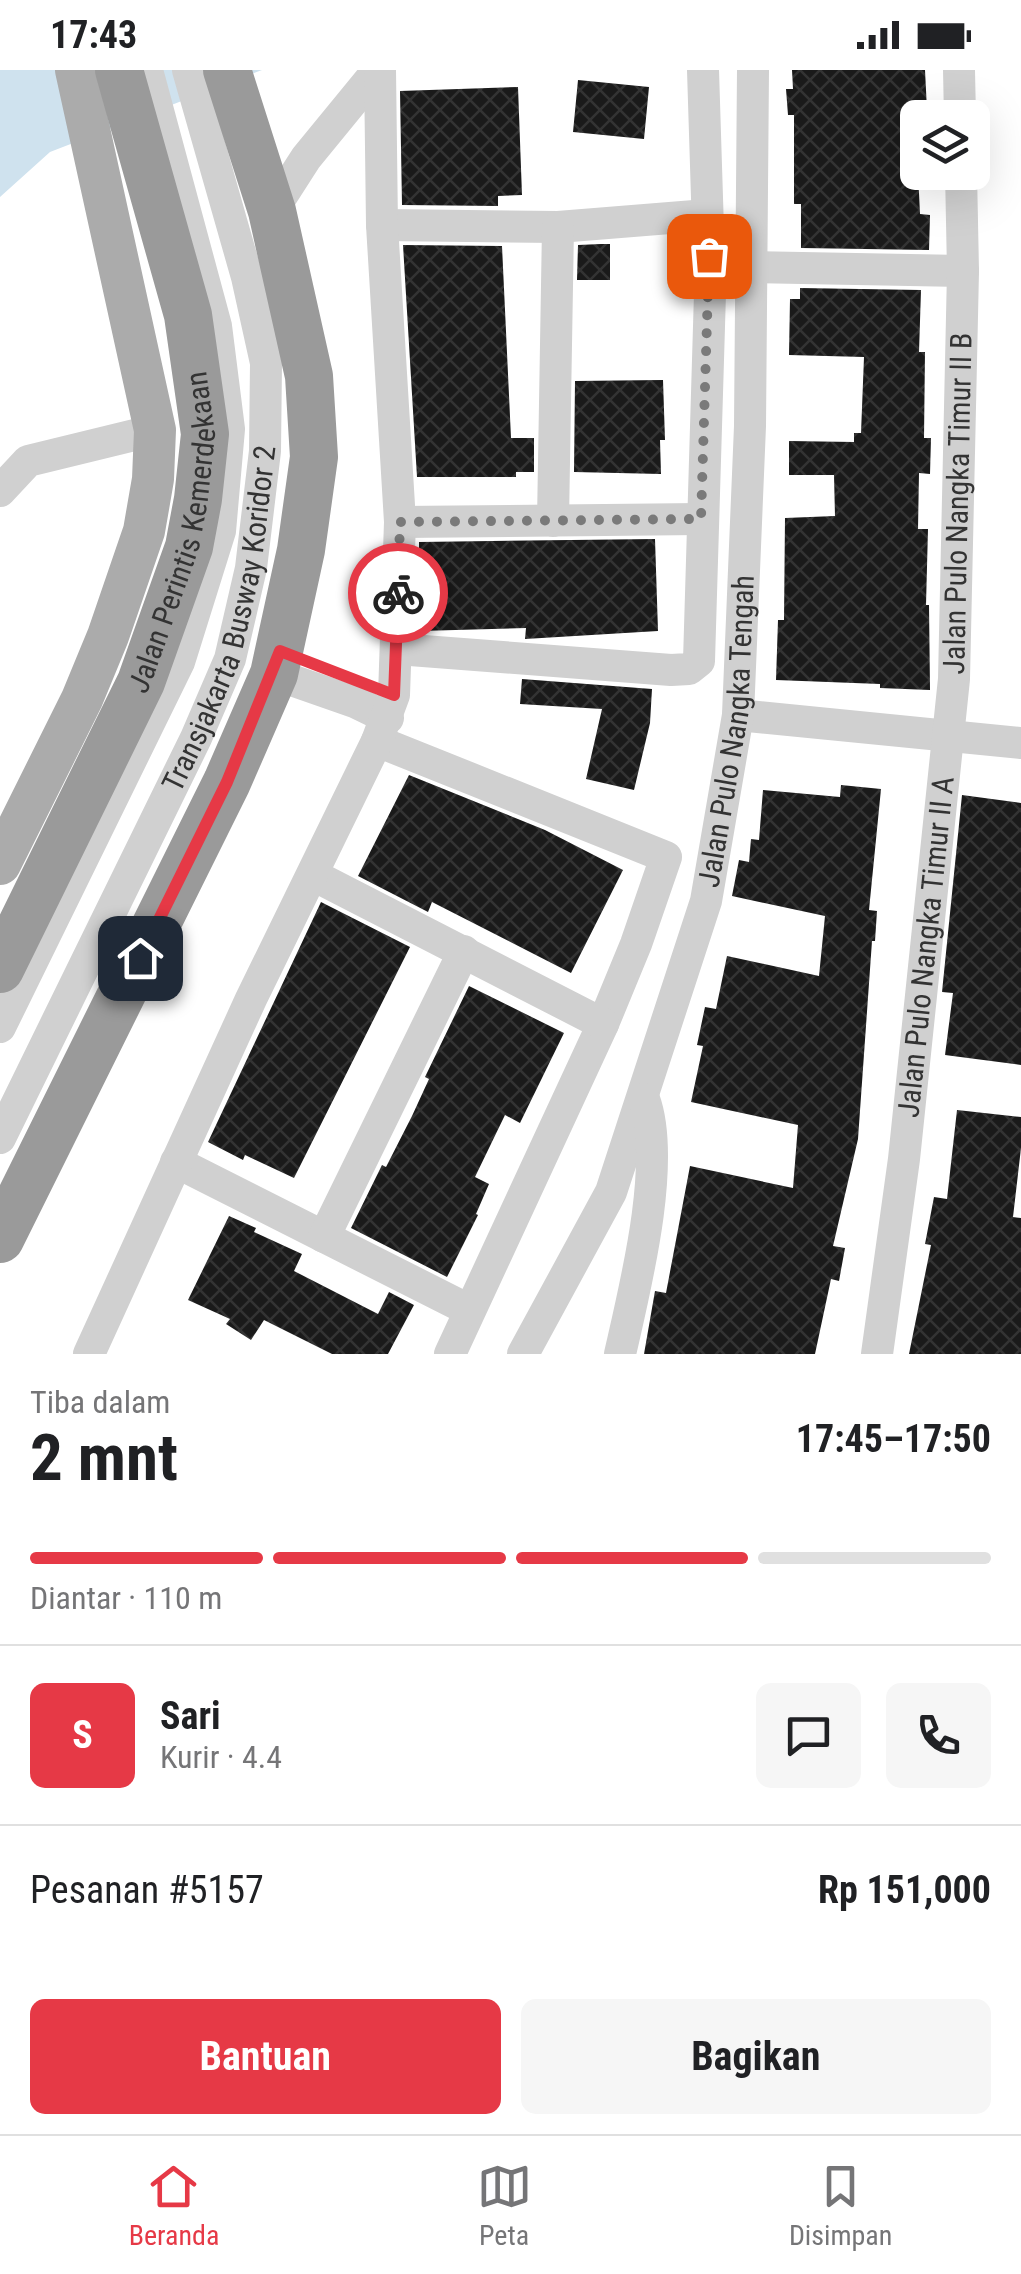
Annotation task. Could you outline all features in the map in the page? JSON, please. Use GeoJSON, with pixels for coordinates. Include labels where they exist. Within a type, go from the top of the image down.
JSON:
{"type":"FeatureCollection","features":[{"type":"Feature","properties":{"kind":"highway","name":"Jalan Perintis Kemerdekaan"},"geometry":{"type":"LineString","coordinates":[[0,969],[141,682],[190,547],[205,434],[188,314],[135,150],[119,70]]}},
{"type":"Feature","properties":{"kind":"highway"},"geometry":{"type":"LineString","coordinates":[[0,1239],[227,782],[277,662],[301,550],[314,457],[309,376],[272,211],[222,120],[227,70]]}},
{"type":"Feature","properties":{"kind":"main road","name":"Jalan Perintis Kemerdekaan"},"geometry":{"type":"LineString","coordinates":[[0,864],[82,699],[108,636],[144,531],[153,480],[155,430],[135,150],[76,70]]}},
{"type":"Feature","properties":{"kind":"street","name":"Transjakarta Busway Koridor 2"},"geometry":{"type":"LineString","coordinates":[[0,1027],[179,662],[220,530],[229,428],[216,326],[135,150],[147,70]]}},
{"type":"Feature","properties":{"kind":"street","name":"Transjakarta Busway Koridor 2"},"geometry":{"type":"LineString","coordinates":[[0,1138],[196,738],[230,659],[252,568],[265,452],[266,363],[222,120],[188,70]]}},
{"type":"Feature","properties":{"kind":"street"},"geometry":{"type":"LineString","coordinates":[[272,211],[306,158],[379,70]]}},
{"type":"Feature","properties":{"kind":"street"},"geometry":{"type":"LineString","coordinates":[[89,1354],[251,999],[386,718],[397,649],[400,522],[382,224],[379,70]]}},
{"type":"Feature","properties":{"kind":"street"},"geometry":{"type":"LineString","coordinates":[[397,649],[671,670],[689,669],[699,661],[710,292],[703,70]]}},
{"type":"Feature","properties":{"kind":"street","name":"Jalan Pulo Nangka Tengah"},"geometry":{"type":"LineString","coordinates":[[523,1354],[611,1192],[706,901],[738,715],[750,426],[753,70]]}},
{"type":"Feature","properties":{"kind":"street"},"geometry":{"type":"LineString","coordinates":[[959,70],[960,100]]}},
{"type":"Feature","properties":{"kind":"street","name":"Jalan Pulo Nangka Timur II B"},"geometry":{"type":"LineString","coordinates":[[947,736],[954,679],[961,190]]}},
{"type":"Feature","properties":{"kind":"street"},"geometry":{"type":"LineString","coordinates":[[382,224],[558,227],[707,216]]}},
{"type":"Feature","properties":{"kind":"street"},"geometry":{"type":"LineString","coordinates":[[553,521],[558,227]]}},
{"type":"Feature","properties":{"kind":"street"},"geometry":{"type":"LineString","coordinates":[[750,268],[963,272]]}},
{"type":"Feature","properties":{"kind":"street"},"geometry":{"type":"LineString","coordinates":[[0,491],[28,462],[155,430]]}},
{"type":"Feature","properties":{"kind":"street"},"geometry":{"type":"LineString","coordinates":[[400,522],[701,519]]}},
{"type":"Feature","properties":{"kind":"street"},"geometry":{"type":"LineString","coordinates":[[277,662],[666,857],[603,1024],[450,1354]]}},
{"type":"Feature","properties":{"kind":"street"},"geometry":{"type":"LineString","coordinates":[[738,715],[1021,743]]}},
{"type":"Feature","properties":{"kind":"street","name":"Jalan Pulo Nangka Timur II A"},"geometry":{"type":"LineString","coordinates":[[878,1354],[904,1159],[947,736]]}},
{"type":"Feature","properties":{"kind":"street"},"geometry":{"type":"LineString","coordinates":[[314,874],[603,1024]]}},
{"type":"Feature","properties":{"kind":"street"},"geometry":{"type":"LineString","coordinates":[[324,1237],[464,951]]}},
{"type":"Feature","properties":{"kind":"street"},"geometry":{"type":"LineString","coordinates":[[620,1354],[644,1242],[651,1169],[652,1120],[642,1095]]}},
{"type":"Feature","properties":{"kind":"street"},"geometry":{"type":"LineString","coordinates":[[176,1162],[469,1310]]}},
{"type":"Feature","properties":{"kind":"water"},"geometry":{"type":"Polygon","coordinates":[[[0,70],[262,70],[50,152],[0,197],[0,70]]]}},
{"type":"Feature","properties":{"kind":"building"},"geometry":{"type":"Polygon","coordinates":[[[792,70],[925,70],[926,100],[900,100],[900,190],[919,190],[920,214],[930,215],[929,250],[801,248],[801,204],[794,204],[794,115],[788,115],[786,89],[793,89],[792,70]]]}},
{"type":"Feature","properties":{"kind":"building"},"geometry":{"type":"Polygon","coordinates":[[[578,80],[649,87],[644,139],[573,132],[578,80]]]}},
{"type":"Feature","properties":{"kind":"building"},"geometry":{"type":"Polygon","coordinates":[[[518,87],[522,195],[498,196],[498,206],[402,205],[400,91],[518,87]]]}},
{"type":"Feature","properties":{"kind":"building"},"geometry":{"type":"Polygon","coordinates":[[[610,244],[610,280],[577,280],[578,245],[610,244]]]}},
{"type":"Feature","properties":{"kind":"building"},"geometry":{"type":"Polygon","coordinates":[[[403,245],[502,246],[511,438],[534,438],[534,472],[516,472],[516,477],[417,477],[403,245]]]}},
{"type":"Feature","properties":{"kind":"building"},"geometry":{"type":"Polygon","coordinates":[[[800,288],[921,290],[919,352],[925,352],[924,438],[931,438],[930,474],[919,473],[918,529],[928,529],[930,690],[776,680],[778,620],[784,620],[785,518],[835,516],[834,475],[789,475],[789,441],[854,442],[854,433],[861,433],[864,357],[789,355],[790,299],[800,299],[800,288]]]}},
{"type":"Feature","properties":{"kind":"building"},"geometry":{"type":"Polygon","coordinates":[[[663,380],[665,440],[660,440],[661,474],[574,472],[575,381],[663,380]]]}},
{"type":"Feature","properties":{"kind":"building"},"geometry":{"type":"Polygon","coordinates":[[[655,539],[658,631],[525,639],[526,628],[419,631],[419,542],[655,539]]]}},
{"type":"Feature","properties":{"kind":"building"},"geometry":{"type":"Polygon","coordinates":[[[522,679],[652,689],[650,723],[634,790],[586,779],[602,709],[520,704],[522,679]]]}},
{"type":"Feature","properties":{"kind":"building"},"geometry":{"type":"Polygon","coordinates":[[[409,775],[545,830],[623,870],[571,973],[432,902],[428,912],[358,876],[409,775]]]}},
{"type":"Feature","properties":{"kind":"building"},"geometry":{"type":"Polygon","coordinates":[[[841,785],[881,789],[869,910],[877,911],[858,1139],[833,1246],[845,1248],[839,1281],[831,1279],[815,1354],[644,1354],[655,1291],[666,1293],[690,1166],[793,1188],[798,1125],[691,1102],[703,1046],[697,1045],[705,1007],[716,1009],[727,956],[819,976],[825,916],[732,896],[739,860],[749,862],[751,839],[759,840],[763,790],[840,797],[841,785]]]}},
{"type":"Feature","properties":{"kind":"building"},"geometry":{"type":"Polygon","coordinates":[[[962,795],[1021,803],[1021,1065],[945,1055],[953,993],[942,992],[962,795]]]}},
{"type":"Feature","properties":{"kind":"building"},"geometry":{"type":"Polygon","coordinates":[[[321,902],[410,947],[294,1178],[245,1155],[243,1160],[208,1142],[321,902]]]}},
{"type":"Feature","properties":{"kind":"building"},"geometry":{"type":"Polygon","coordinates":[[[469,986],[564,1033],[520,1123],[505,1115],[475,1177],[489,1184],[447,1277],[351,1228],[412,1116],[429,1079],[425,1077],[469,986]]]}},
{"type":"Feature","properties":{"kind":"building"},"geometry":{"type":"Polygon","coordinates":[[[957,1110],[1021,1117],[1013,1217],[1021,1218],[1021,1354],[909,1354],[931,1245],[925,1244],[934,1197],[947,1199],[957,1110]]]}},
{"type":"Feature","properties":{"kind":"building"},"geometry":{"type":"Polygon","coordinates":[[[229,1216],[302,1254],[294,1271],[378,1314],[389,1292],[414,1305],[388,1354],[332,1354],[264,1320],[251,1340],[226,1324],[230,1319],[188,1300],[229,1216]]]}},
{"type":"Feature","properties":{"kind":"way so far"},"geometry":{"type":"LineString","coordinates":[[398,593],[400,522],[701,519],[709,256]]}},
{"type":"Feature","properties":{"kind":"route"},"geometry":{"type":"LineString","coordinates":[[140,958],[227,782],[274,674],[280,651],[394,695],[398,593]]}}]}
